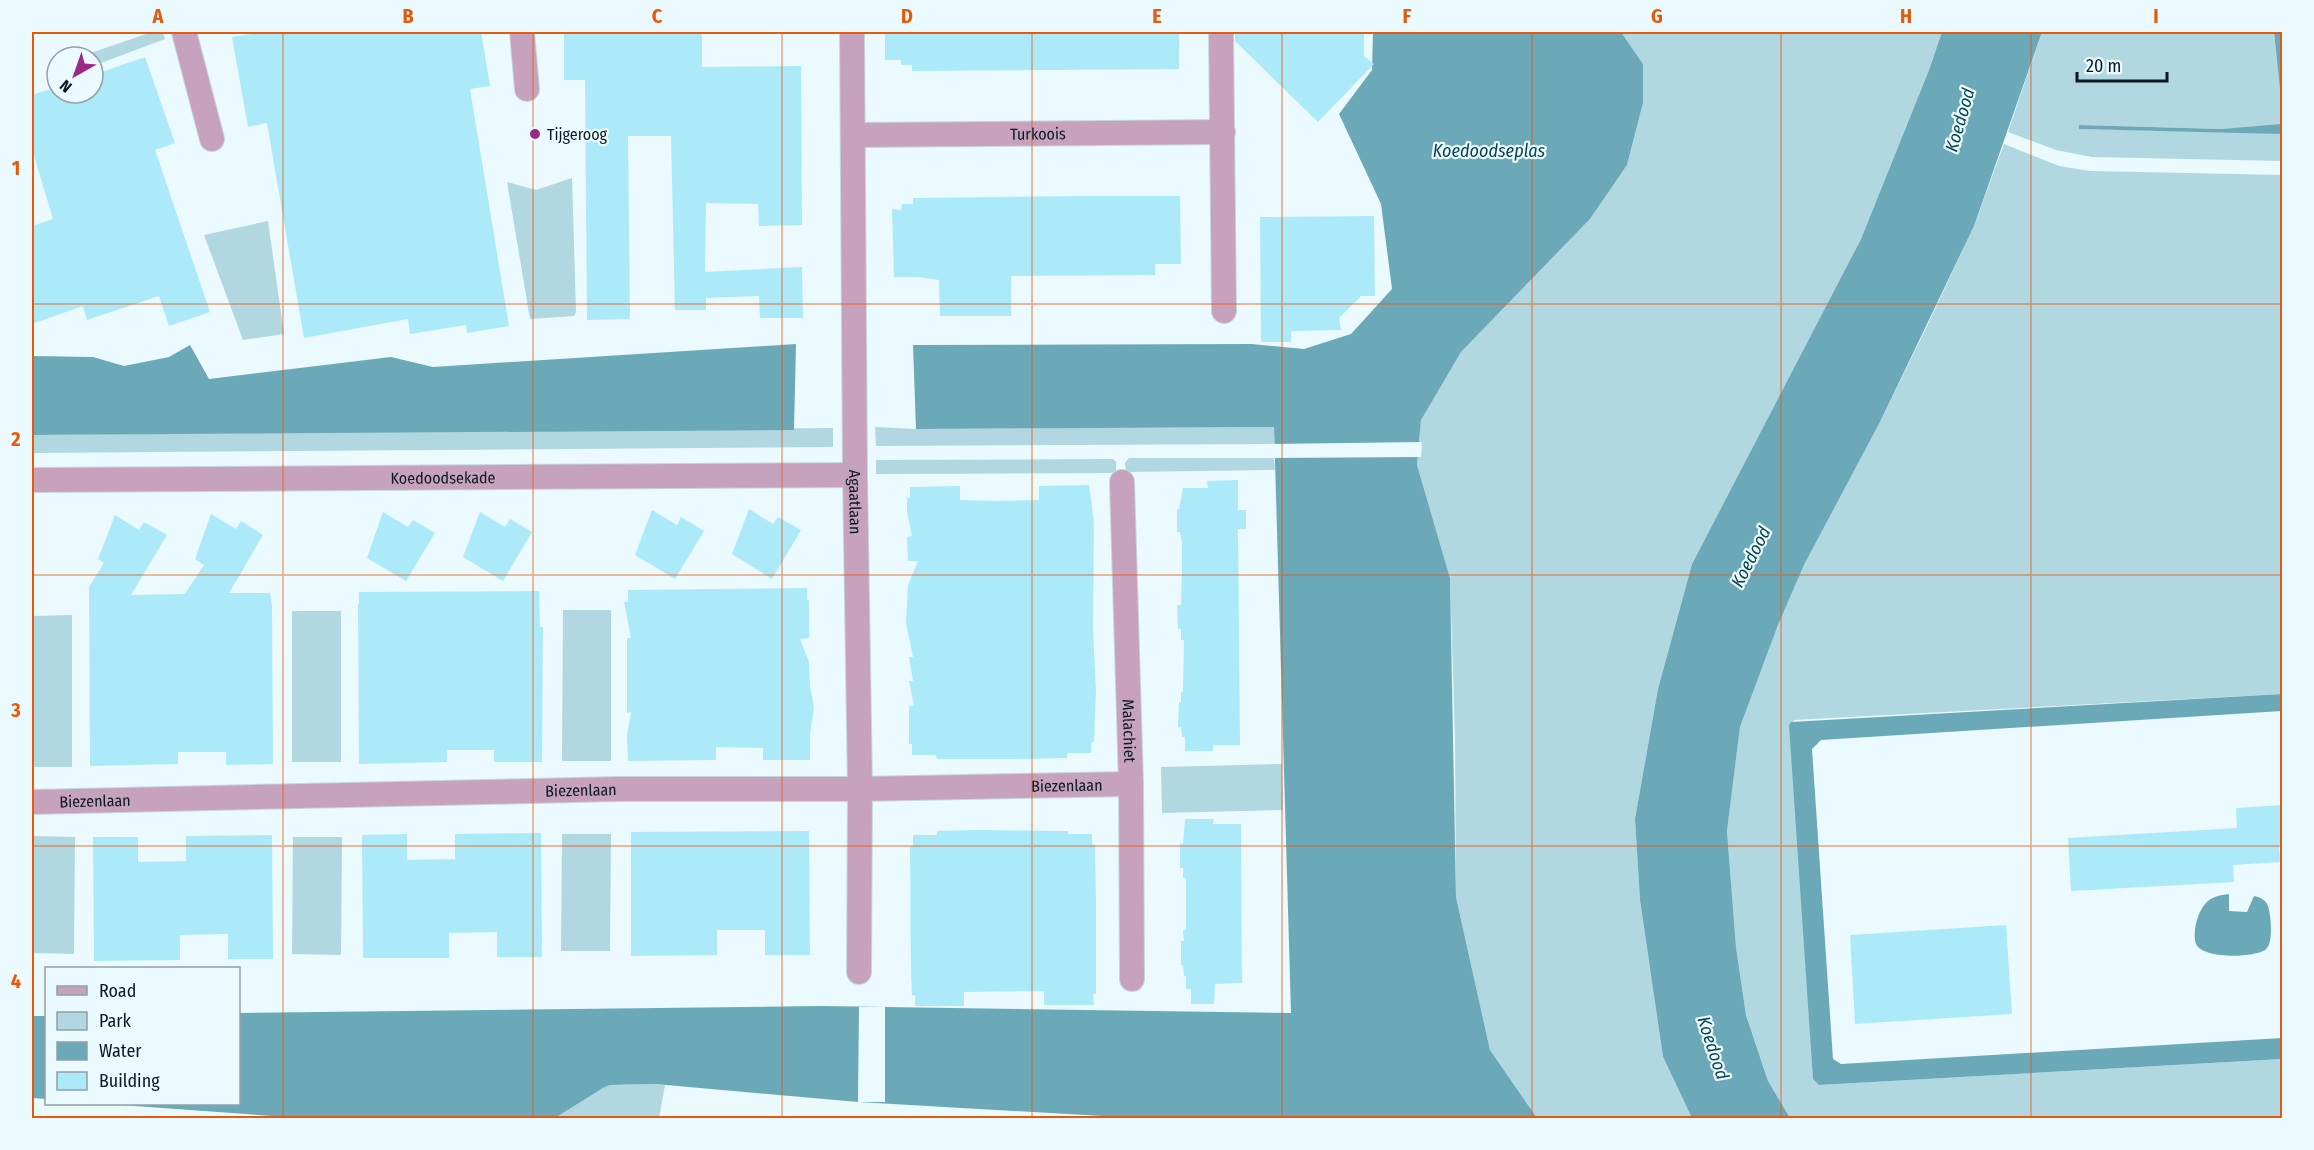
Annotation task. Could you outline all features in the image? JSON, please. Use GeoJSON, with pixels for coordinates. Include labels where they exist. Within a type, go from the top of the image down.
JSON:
{"type":"FeatureCollection","features":[{"type":"Feature","properties":{"kind":"street"},"geometry":{"type":"LineString","coordinates":[[184,32],[212,140]]}},
{"type":"Feature","properties":{"kind":"street"},"geometry":{"type":"LineString","coordinates":[[522,32],[527,89]]}},
{"type":"Feature","properties":{"kind":"street","name":"Agaatlaan"},"geometry":{"type":"LineString","coordinates":[[852,32],[860,789],[859,972]]}},
{"type":"Feature","properties":{"kind":"street"},"geometry":{"type":"LineString","coordinates":[[1221,32],[1224,311]]}},
{"type":"Feature","properties":{"kind":"street","name":"Turkoois"},"geometry":{"type":"LineString","coordinates":[[854,135],[1223,132]]}},
{"type":"Feature","properties":{"kind":"street","name":"Koedoodsekade"},"geometry":{"type":"LineString","coordinates":[[32,480],[855,475]]}},
{"type":"Feature","properties":{"kind":"street","name":"Malachiet"},"geometry":{"type":"LineString","coordinates":[[1122,482],[1131,784],[1132,979]]}},
{"type":"Feature","properties":{"kind":"street","name":"Biezenlaan"},"geometry":{"type":"LineString","coordinates":[[32,802],[619,789],[860,789],[1131,784]]}},
{"type":"Feature","properties":{"kind":"green space"},"geometry":{"type":"Polygon","coordinates":[[[152,32],[163,32],[165,39],[105,62],[105,48],[152,32]]]}},
{"type":"Feature","properties":{"kind":"green space"},"geometry":{"type":"Polygon","coordinates":[[[1621,32],[1942,32],[1861,239],[1692,564],[1658,689],[1635,819],[1640,900],[1663,1057],[1692,1118],[1537,1118],[1490,1050],[1456,897],[1455,737],[1450,578],[1417,465],[1421,419],[1461,352],[1590,219],[1627,165],[1643,103],[1643,64],[1621,32]]]}},
{"type":"Feature","properties":{"kind":"green space"},"geometry":{"type":"Polygon","coordinates":[[[2042,32],[2274,32],[2282,125],[2221,129],[2079,125],[2079,129],[2281,133],[2282,161],[2092,157],[2056,150],[2008,132],[2042,32]]]}},
{"type":"Feature","properties":{"kind":"green space"},"geometry":{"type":"Polygon","coordinates":[[[2004,144],[2059,166],[2090,171],[2282,175],[2282,694],[1794,720],[1813,1079],[1819,1085],[2282,1059],[2282,1118],[1790,1118],[1768,1081],[1746,1015],[1736,947],[1727,831],[1740,727],[1778,625],[1804,565],[1880,422],[1928,324],[1974,226],[2004,144]]]}},
{"type":"Feature","properties":{"kind":"green space"},"geometry":{"type":"Polygon","coordinates":[[[572,178],[576,312],[574,316],[530,319],[507,182],[536,190],[572,178]]]}},
{"type":"Feature","properties":{"kind":"green space"},"geometry":{"type":"Polygon","coordinates":[[[268,221],[284,334],[243,340],[204,235],[268,221]]]}},
{"type":"Feature","properties":{"kind":"green space"},"geometry":{"type":"Polygon","coordinates":[[[875,427],[916,429],[1274,427],[1274,444],[876,446],[875,427]]]}},
{"type":"Feature","properties":{"kind":"green space"},"geometry":{"type":"Polygon","coordinates":[[[833,428],[833,447],[32,453],[32,435],[833,428]]]}},
{"type":"Feature","properties":{"kind":"green space"},"geometry":{"type":"Polygon","coordinates":[[[1129,458],[1274,458],[1275,470],[1126,472],[1125,463],[1129,458]]]}},
{"type":"Feature","properties":{"kind":"green space"},"geometry":{"type":"Polygon","coordinates":[[[1113,459],[1116,462],[1116,473],[876,474],[876,460],[1113,459]]]}},
{"type":"Feature","properties":{"kind":"green space"},"geometry":{"type":"Polygon","coordinates":[[[563,610],[611,610],[611,761],[562,761],[563,610]]]}},
{"type":"Feature","properties":{"kind":"green space"},"geometry":{"type":"Polygon","coordinates":[[[292,611],[341,611],[341,762],[292,762],[292,611]]]}},
{"type":"Feature","properties":{"kind":"green space"},"geometry":{"type":"Polygon","coordinates":[[[72,615],[72,767],[32,767],[32,616],[72,615]]]}},
{"type":"Feature","properties":{"kind":"green space"},"geometry":{"type":"Polygon","coordinates":[[[1282,764],[1283,810],[1162,813],[1161,767],[1282,764]]]}},
{"type":"Feature","properties":{"kind":"green space"},"geometry":{"type":"Polygon","coordinates":[[[562,834],[611,834],[610,951],[561,951],[562,834]]]}},
{"type":"Feature","properties":{"kind":"green space"},"geometry":{"type":"Polygon","coordinates":[[[32,836],[75,837],[74,954],[32,953],[32,836]]]}},
{"type":"Feature","properties":{"kind":"green space"},"geometry":{"type":"Polygon","coordinates":[[[293,837],[342,837],[341,955],[292,954],[293,837]]]}},
{"type":"Feature","properties":{"kind":"green space"},"geometry":{"type":"Polygon","coordinates":[[[610,1085],[665,1085],[659,1118],[555,1118],[610,1085]]]}},
{"type":"Feature","properties":{"kind":"water","name":"Koedoodseplas"},"geometry":{"type":"Polygon","coordinates":[[[1373,32],[1621,32],[1643,64],[1643,103],[1627,165],[1590,219],[1461,352],[1421,420],[1417,465],[1450,578],[1456,897],[1490,1050],[1537,1118],[1137,1118],[858,1102],[655,1084],[610,1085],[555,1118],[300,1118],[121,1105],[240,1105],[240,1013],[822,1006],[1291,1013],[1274,427],[916,429],[913,345],[1251,344],[1304,349],[1351,334],[1392,289],[1381,204],[1339,114],[1372,70],[1373,32]]]}},
{"type":"Feature","properties":{"kind":"water","name":"Koedood"},"geometry":{"type":"Polygon","coordinates":[[[1942,32],[2042,32],[1974,226],[1880,422],[1804,565],[1778,625],[1740,727],[1727,831],[1736,947],[1746,1015],[1768,1081],[1790,1118],[1692,1118],[1663,1057],[1640,900],[1635,819],[1658,689],[1692,564],[1861,239],[1942,32]]]}},
{"type":"Feature","properties":{"kind":"water"},"geometry":{"type":"Polygon","coordinates":[[[2274,32],[2280,32],[2282,109],[2274,32]]]}},
{"type":"Feature","properties":{"kind":"water"},"geometry":{"type":"Polygon","coordinates":[[[2282,124],[2282,134],[2079,129],[2079,125],[2221,129],[2282,124]]]}},
{"type":"Feature","properties":{"kind":"water"},"geometry":{"type":"Polygon","coordinates":[[[796,344],[794,430],[32,435],[32,356],[93,357],[124,366],[169,357],[190,345],[209,379],[391,357],[433,367],[796,344]]]}},
{"type":"Feature","properties":{"kind":"water"},"geometry":{"type":"Polygon","coordinates":[[[2282,694],[2282,711],[1821,740],[1812,749],[1833,1059],[1841,1064],[2282,1038],[2282,1059],[1819,1085],[1813,1079],[1789,725],[1791,722],[2282,694]]]}},
{"type":"Feature","properties":{"kind":"water"},"geometry":{"type":"Polygon","coordinates":[[[2229,894],[2229,911],[2247,912],[2254,896],[2267,904],[2271,930],[2270,942],[2265,950],[2250,955],[2228,956],[2200,949],[2196,944],[2195,927],[2204,905],[2213,898],[2229,894]]]}},
{"type":"Feature","properties":{"kind":"water"},"geometry":{"type":"Polygon","coordinates":[[[32,1016],[45,1016],[45,1099],[32,1098],[32,1016]]]}},
{"type":"Feature","properties":{"kind":"pier"},"geometry":{"type":"Polygon","coordinates":[[[1422,442],[1421,457],[1271,458],[1271,444],[1422,442]]]}},
{"type":"Feature","properties":{"kind":"pier"},"geometry":{"type":"Polygon","coordinates":[[[859,1007],[885,1007],[885,1102],[858,1102],[859,1007]]]}},
{"type":"Feature","properties":{"kind":"building"},"geometry":{"type":"Polygon","coordinates":[[[265,32],[481,32],[490,86],[470,89],[509,326],[467,333],[466,325],[410,334],[408,319],[304,338],[267,123],[248,127],[232,37],[265,32]]]}},
{"type":"Feature","properties":{"kind":"building"},"geometry":{"type":"Polygon","coordinates":[[[564,32],[702,32],[702,67],[801,66],[802,225],[759,226],[758,204],[706,203],[705,272],[802,267],[803,318],[760,318],[759,296],[706,298],[706,310],[675,310],[671,136],[628,136],[630,319],[587,320],[585,80],[564,80],[564,32]]]}},
{"type":"Feature","properties":{"kind":"building"},"geometry":{"type":"Polygon","coordinates":[[[885,32],[1179,32],[1179,69],[912,71],[912,65],[901,65],[901,60],[885,60],[885,32]]]}},
{"type":"Feature","properties":{"kind":"building"},"geometry":{"type":"Polygon","coordinates":[[[1235,32],[1364,32],[1364,56],[1374,64],[1318,122],[1235,41],[1235,32]]]}},
{"type":"Feature","properties":{"kind":"building"},"geometry":{"type":"Polygon","coordinates":[[[145,57],[175,143],[155,150],[210,312],[169,326],[159,296],[87,320],[83,306],[32,324],[32,226],[53,219],[32,149],[32,95],[45,91],[45,105],[105,105],[105,71],[145,57]]]}},
{"type":"Feature","properties":{"kind":"building"},"geometry":{"type":"Polygon","coordinates":[[[1180,196],[1181,264],[1155,264],[1155,275],[1011,276],[1011,316],[940,316],[939,280],[894,277],[892,209],[901,210],[902,204],[913,204],[913,198],[1180,196]]]}},
{"type":"Feature","properties":{"kind":"building"},"geometry":{"type":"Polygon","coordinates":[[[1374,216],[1375,296],[1361,296],[1339,318],[1341,330],[1291,331],[1291,342],[1261,342],[1260,217],[1374,216]]]}},
{"type":"Feature","properties":{"kind":"building"},"geometry":{"type":"Polygon","coordinates":[[[1238,480],[1238,510],[1246,510],[1246,529],[1238,529],[1240,745],[1213,745],[1213,751],[1185,751],[1185,737],[1182,737],[1181,727],[1178,727],[1179,702],[1181,702],[1181,692],[1183,692],[1184,640],[1181,640],[1181,629],[1178,629],[1177,605],[1181,605],[1182,543],[1180,532],[1177,532],[1177,509],[1179,509],[1183,488],[1208,488],[1207,481],[1238,480]]]}},
{"type":"Feature","properties":{"kind":"building"},"geometry":{"type":"Polygon","coordinates":[[[1089,485],[1094,521],[1093,629],[1096,691],[1094,742],[1091,742],[1091,753],[1067,753],[1067,758],[1020,759],[937,759],[936,755],[912,755],[912,744],[909,744],[909,706],[914,706],[909,681],[913,681],[909,657],[913,657],[906,623],[908,585],[918,561],[908,561],[907,537],[912,536],[907,512],[910,487],[960,486],[960,500],[997,501],[1039,500],[1039,486],[1089,485]]]}},
{"type":"Feature","properties":{"kind":"building"},"geometry":{"type":"Polygon","coordinates":[[[749,509],[773,524],[778,517],[801,530],[772,579],[732,554],[749,509]]]}},
{"type":"Feature","properties":{"kind":"building"},"geometry":{"type":"Polygon","coordinates":[[[652,510],[677,525],[681,517],[704,531],[675,579],[635,555],[652,510]]]}},
{"type":"Feature","properties":{"kind":"building"},"geometry":{"type":"Polygon","coordinates":[[[383,512],[408,527],[413,520],[435,533],[406,581],[367,558],[383,512]]]}},
{"type":"Feature","properties":{"kind":"building"},"geometry":{"type":"Polygon","coordinates":[[[480,512],[505,527],[510,519],[532,532],[503,581],[463,557],[480,512]]]}},
{"type":"Feature","properties":{"kind":"building"},"geometry":{"type":"Polygon","coordinates":[[[211,514],[236,529],[241,521],[263,535],[229,593],[270,593],[273,764],[226,765],[226,752],[178,752],[178,764],[90,766],[89,587],[104,563],[98,559],[115,515],[139,530],[144,522],[167,535],[131,595],[185,594],[204,565],[195,559],[211,514]]]}},
{"type":"Feature","properties":{"kind":"building"},"geometry":{"type":"Polygon","coordinates":[[[807,588],[809,638],[800,639],[809,662],[814,707],[810,735],[810,760],[763,760],[763,748],[716,747],[716,760],[628,761],[627,736],[631,712],[627,713],[627,638],[631,638],[624,602],[628,602],[628,590],[807,588]]]}},
{"type":"Feature","properties":{"kind":"building"},"geometry":{"type":"Polygon","coordinates":[[[539,591],[540,627],[543,627],[542,762],[494,762],[494,750],[447,750],[447,762],[359,764],[359,592],[539,591]]]}},
{"type":"Feature","properties":{"kind":"building"},"geometry":{"type":"Polygon","coordinates":[[[2283,805],[2283,844],[2279,845],[2280,862],[2233,865],[2234,882],[2071,891],[2068,838],[2237,828],[2236,808],[2283,805]]]}},
{"type":"Feature","properties":{"kind":"building"},"geometry":{"type":"Polygon","coordinates":[[[1185,819],[1214,819],[1213,824],[1241,824],[1242,983],[1215,984],[1214,1004],[1191,1004],[1191,989],[1186,989],[1186,976],[1184,976],[1183,965],[1181,965],[1181,941],[1184,941],[1183,930],[1186,930],[1186,878],[1183,878],[1183,868],[1180,868],[1180,844],[1183,844],[1185,819]]]}},
{"type":"Feature","properties":{"kind":"building"},"geometry":{"type":"Polygon","coordinates":[[[809,831],[810,955],[765,955],[765,930],[717,930],[717,955],[631,956],[631,832],[809,831]]]}},
{"type":"Feature","properties":{"kind":"building"},"geometry":{"type":"Polygon","coordinates":[[[937,831],[1068,831],[1068,834],[1092,834],[1092,844],[1095,845],[1096,902],[1094,1005],[1044,1005],[1044,991],[964,992],[964,1006],[915,1006],[911,971],[910,846],[913,846],[913,835],[937,835],[937,831]]]}},
{"type":"Feature","properties":{"kind":"building"},"geometry":{"type":"Polygon","coordinates":[[[541,833],[542,957],[497,957],[497,932],[449,933],[449,958],[363,958],[362,835],[407,834],[407,860],[455,859],[455,834],[541,833]]]}},
{"type":"Feature","properties":{"kind":"building"},"geometry":{"type":"Polygon","coordinates":[[[272,835],[273,959],[228,959],[228,934],[180,935],[180,960],[94,961],[93,837],[138,837],[138,862],[186,861],[186,836],[272,835]]]}},
{"type":"Feature","properties":{"kind":"building"},"geometry":{"type":"Polygon","coordinates":[[[2006,925],[2012,1014],[1855,1024],[1850,935],[2006,925]]]}},
{"type":"Feature","properties":{"kind":"place","name":"Tijgeroog"},"geometry":{"type":"Point","coordinates":[535,134]}}]}
